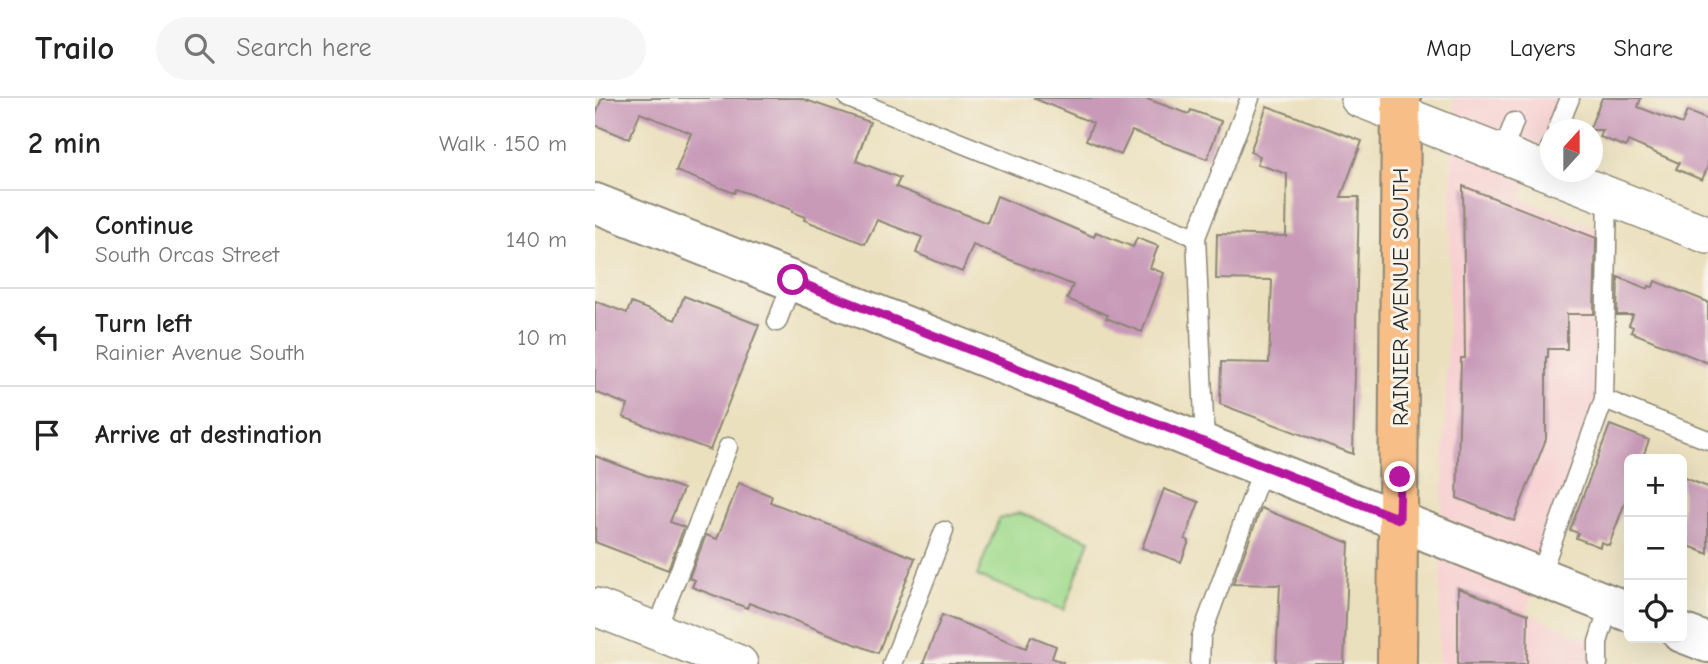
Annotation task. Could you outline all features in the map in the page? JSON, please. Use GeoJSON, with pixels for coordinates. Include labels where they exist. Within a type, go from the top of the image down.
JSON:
{"type":"FeatureCollection","features":[{"type":"Feature","properties":{"kind":"main road","name":"RAINIER AVENUE SOUTH"},"geometry":{"type":"LineString","coordinates":[[1397,664],[1401,107]]}},
{"type":"Feature","properties":{"kind":"street"},"geometry":{"type":"LineString","coordinates":[[1359,98],[1401,107],[1508,138],[1540,155]]}},
{"type":"Feature","properties":{"kind":"street"},"geometry":{"type":"LineString","coordinates":[[1586,182],[1608,195],[1708,235]]}},
{"type":"Feature","properties":{"kind":"street"},"geometry":{"type":"LineString","coordinates":[[598,211],[793,280],[1620,608]]}},
{"type":"Feature","properties":{"kind":"street"},"geometry":{"type":"LineString","coordinates":[[595,607],[739,664]]}},
{"type":"Feature","properties":{"kind":"street"},"geometry":{"type":"LineString","coordinates":[[1687,635],[1708,643]]}},
{"type":"Feature","properties":{"kind":"lane"},"geometry":{"type":"LineString","coordinates":[[848,98],[1196,237]]}},
{"type":"Feature","properties":{"kind":"lane"},"geometry":{"type":"LineString","coordinates":[[1205,442],[1196,237],[1251,98]]}},
{"type":"Feature","properties":{"kind":"lane"},"geometry":{"type":"LineString","coordinates":[[1561,119],[1570,98]]}},
{"type":"Feature","properties":{"kind":"lane"},"geometry":{"type":"LineString","coordinates":[[1540,576],[1604,399],[1608,195]]}},
{"type":"Feature","properties":{"kind":"lane"},"geometry":{"type":"LineString","coordinates":[[777,322],[793,280]]}},
{"type":"Feature","properties":{"kind":"lane"},"geometry":{"type":"LineString","coordinates":[[1604,399],[1708,440]]}},
{"type":"Feature","properties":{"kind":"lane"},"geometry":{"type":"LineString","coordinates":[[656,631],[728,447]]}},
{"type":"Feature","properties":{"kind":"lane"},"geometry":{"type":"LineString","coordinates":[[1200,664],[1201,636],[1264,465]]}},
{"type":"Feature","properties":{"kind":"lane"},"geometry":{"type":"LineString","coordinates":[[892,664],[944,531]]}},
{"type":"Feature","properties":{"kind":"lane"},"geometry":{"type":"LineString","coordinates":[[1598,664],[1598,642],[1620,608]]}},
{"type":"Feature","properties":{"kind":"shaded area"},"geometry":{"type":"Polygon","coordinates":[[[1454,98],[1562,98],[1553,119],[1540,119],[1540,152],[1521,199],[1604,232],[1599,400],[1526,612],[1592,642],[1593,664],[1438,664],[1454,98]]]}},
{"type":"Feature","properties":{"kind":"green space"},"geometry":{"type":"Polygon","coordinates":[[[1019,513],[1090,540],[1064,610],[977,576],[999,519],[1019,513]]]}},
{"type":"Feature","properties":{"kind":"building"},"geometry":{"type":"Polygon","coordinates":[[[602,98],[800,98],[870,122],[856,161],[900,178],[896,187],[987,223],[997,196],[1094,237],[1096,232],[1133,247],[1137,238],[1158,246],[1150,268],[1164,273],[1142,332],[1067,299],[1073,285],[973,245],[962,272],[916,253],[922,237],[877,220],[865,244],[804,220],[805,217],[792,212],[793,210],[736,189],[734,193],[676,171],[691,133],[640,113],[629,139],[595,125],[595,116],[602,98]]]}},
{"type":"Feature","properties":{"kind":"building"},"geometry":{"type":"Polygon","coordinates":[[[1033,98],[1144,98],[1189,114],[1191,110],[1221,121],[1207,159],[1132,131],[1121,155],[1086,140],[1093,123],[1033,98]]]}},
{"type":"Feature","properties":{"kind":"building"},"geometry":{"type":"Polygon","coordinates":[[[1602,98],[1641,98],[1638,107],[1682,124],[1687,111],[1708,120],[1708,166],[1702,180],[1676,169],[1679,163],[1628,141],[1626,147],[1603,138],[1603,119],[1593,119],[1602,98]]]}},
{"type":"Feature","properties":{"kind":"building"},"geometry":{"type":"Polygon","coordinates":[[[1267,106],[1362,141],[1341,197],[1359,197],[1353,454],[1220,404],[1221,362],[1269,363],[1272,280],[1216,279],[1217,234],[1286,236],[1287,174],[1257,164],[1260,156],[1250,152],[1267,106]]]}},
{"type":"Feature","properties":{"kind":"building"},"geometry":{"type":"Polygon","coordinates":[[[1463,186],[1596,238],[1594,314],[1567,314],[1567,349],[1548,349],[1546,439],[1514,521],[1457,498],[1461,358],[1465,358],[1463,186]]]}},
{"type":"Feature","properties":{"kind":"building"},"geometry":{"type":"Polygon","coordinates":[[[1618,277],[1648,289],[1649,286],[1653,287],[1655,281],[1708,302],[1708,363],[1631,332],[1633,327],[1629,325],[1633,315],[1617,315],[1618,277]]]}},
{"type":"Feature","properties":{"kind":"building"},"geometry":{"type":"Polygon","coordinates":[[[684,296],[759,325],[710,450],[623,417],[628,405],[595,392],[595,301],[627,313],[631,303],[675,320],[684,296]]]}},
{"type":"Feature","properties":{"kind":"building"},"geometry":{"type":"Polygon","coordinates":[[[1610,425],[1649,440],[1644,454],[1624,454],[1624,505],[1609,545],[1601,542],[1600,547],[1576,538],[1578,533],[1570,530],[1610,425]]]}},
{"type":"Feature","properties":{"kind":"building"},"geometry":{"type":"Polygon","coordinates":[[[595,456],[683,489],[670,522],[684,527],[668,570],[595,542],[595,456]]]}},
{"type":"Feature","properties":{"kind":"building"},"geometry":{"type":"Polygon","coordinates":[[[1687,479],[1708,487],[1708,554],[1687,545],[1687,479]]]}},
{"type":"Feature","properties":{"kind":"building"},"geometry":{"type":"Polygon","coordinates":[[[739,483],[772,496],[770,502],[915,558],[878,653],[749,603],[747,608],[692,587],[695,580],[689,578],[706,535],[717,539],[739,483]]]}},
{"type":"Feature","properties":{"kind":"building"},"geometry":{"type":"Polygon","coordinates":[[[1164,489],[1199,502],[1185,539],[1189,541],[1181,562],[1142,548],[1164,489]]]}},
{"type":"Feature","properties":{"kind":"building"},"geometry":{"type":"Polygon","coordinates":[[[1261,508],[1349,543],[1344,664],[1276,664],[1280,585],[1233,584],[1261,508]]]}},
{"type":"Feature","properties":{"kind":"building"},"geometry":{"type":"Polygon","coordinates":[[[1458,588],[1528,614],[1527,664],[1458,664],[1458,588]]]}},
{"type":"Feature","properties":{"kind":"building"},"geometry":{"type":"Polygon","coordinates":[[[942,615],[1026,648],[1031,636],[1056,646],[1052,658],[1063,662],[923,664],[942,615]]]}},
{"type":"Feature","properties":{"kind":"route"},"geometry":{"type":"LineString","coordinates":[[793,280],[1399,519],[1400,477]]}}]}
